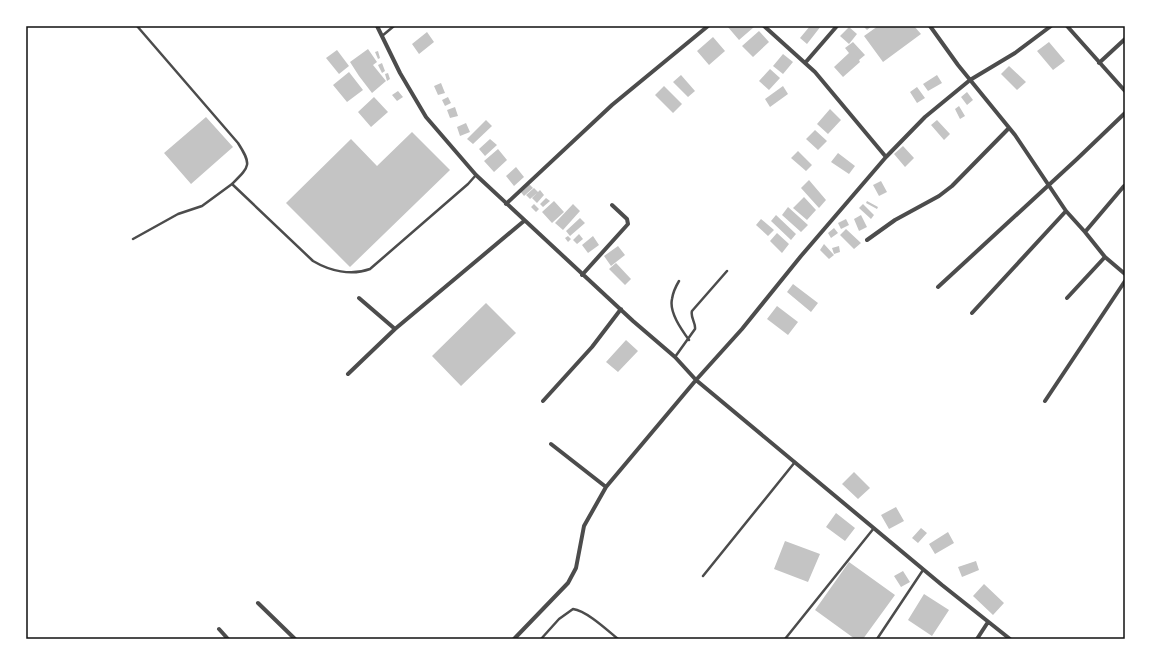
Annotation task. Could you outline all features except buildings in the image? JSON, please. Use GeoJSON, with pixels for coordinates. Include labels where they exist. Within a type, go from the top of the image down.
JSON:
{"type":"FeatureCollection","features":[{"type":"Feature","properties":{"kind":"street"},"geometry":{"type":"LineString","coordinates":[[377,26],[400,73],[426,117],[476,175],[582,275],[675,357],[696,380],[1010,639]]}},
{"type":"Feature","properties":{"kind":"street"},"geometry":{"type":"LineString","coordinates":[[506,204],[612,105],[708,26]]}},
{"type":"Feature","properties":{"kind":"street"},"geometry":{"type":"LineString","coordinates":[[764,26],[815,72],[886,157]]}},
{"type":"Feature","properties":{"kind":"street"},"geometry":{"type":"LineString","coordinates":[[805,63],[837,26]]}},
{"type":"Feature","properties":{"kind":"street"},"geometry":{"type":"LineString","coordinates":[[930,26],[970,80],[1009,128],[1066,211],[1105,257],[1125,274]]}},
{"type":"Feature","properties":{"kind":"street"},"geometry":{"type":"LineString","coordinates":[[514,639],[568,583],[578,559],[584,526],[606,487],[696,380],[742,329],[801,256],[886,157],[925,117],[970,80],[1015,53],[1051,26]]}},
{"type":"Feature","properties":{"kind":"street"},"geometry":{"type":"LineString","coordinates":[[1067,26],[1099,64],[1125,91]]}},
{"type":"Feature","properties":{"kind":"street"},"geometry":{"type":"LineString","coordinates":[[1099,64],[1125,39]]}},
{"type":"Feature","properties":{"kind":"street"},"geometry":{"type":"LineString","coordinates":[[938,286],[1125,112]]}},
{"type":"Feature","properties":{"kind":"street"},"geometry":{"type":"LineString","coordinates":[[867,240],[895,220],[939,196],[952,186],[1009,128]]}},
{"type":"Feature","properties":{"kind":"street"},"geometry":{"type":"LineString","coordinates":[[1085,232],[1124,186]]}},
{"type":"Feature","properties":{"kind":"street"},"geometry":{"type":"LineString","coordinates":[[582,275],[628,225],[628,219],[612,205]]}},
{"type":"Feature","properties":{"kind":"street"},"geometry":{"type":"LineString","coordinates":[[972,313],[1066,211]]}},
{"type":"Feature","properties":{"kind":"street"},"geometry":{"type":"LineString","coordinates":[[348,374],[395,330],[524,221]]}},
{"type":"Feature","properties":{"kind":"street"},"geometry":{"type":"LineString","coordinates":[[1067,298],[1105,257]]}},
{"type":"Feature","properties":{"kind":"street"},"geometry":{"type":"LineString","coordinates":[[1045,401],[1125,282]]}},
{"type":"Feature","properties":{"kind":"street"},"geometry":{"type":"LineString","coordinates":[[359,298],[395,330]]}},
{"type":"Feature","properties":{"kind":"street"},"geometry":{"type":"LineString","coordinates":[[543,401],[592,347],[621,309]]}},
{"type":"Feature","properties":{"kind":"street"},"geometry":{"type":"LineString","coordinates":[[551,444],[606,487]]}},
{"type":"Feature","properties":{"kind":"street"},"geometry":{"type":"LineString","coordinates":[[258,604],[295,639]]}},
{"type":"Feature","properties":{"kind":"street"},"geometry":{"type":"LineString","coordinates":[[977,639],[988,622]]}},
{"type":"Feature","properties":{"kind":"street"},"geometry":{"type":"LineString","coordinates":[[219,629],[228,639]]}},
{"type":"Feature","properties":{"kind":"lane"},"geometry":{"type":"LineString","coordinates":[[133,239],[178,214],[202,206],[232,184],[247,168],[248,163],[245,154],[238,143],[137,26]]}},
{"type":"Feature","properties":{"kind":"lane"},"geometry":{"type":"LineString","coordinates":[[381,36],[394,26]]}},
{"type":"Feature","properties":{"kind":"lane"},"geometry":{"type":"LineString","coordinates":[[232,184],[313,261],[331,269],[355,273],[370,269],[468,184],[476,175]]}},
{"type":"Feature","properties":{"kind":"lane"},"geometry":{"type":"LineString","coordinates":[[675,357],[689,340],[695,328],[691,314],[692,311],[727,271]]}},
{"type":"Feature","properties":{"kind":"lane"},"geometry":{"type":"LineString","coordinates":[[679,281],[672,295],[672,307],[682,331],[689,340]]}},
{"type":"Feature","properties":{"kind":"lane"},"geometry":{"type":"LineString","coordinates":[[702,576],[795,462]]}},
{"type":"Feature","properties":{"kind":"lane"},"geometry":{"type":"LineString","coordinates":[[785,639],[874,528]]}},
{"type":"Feature","properties":{"kind":"lane"},"geometry":{"type":"LineString","coordinates":[[877,639],[924,569]]}},
{"type":"Feature","properties":{"kind":"lane"},"geometry":{"type":"LineString","coordinates":[[541,639],[559,619],[570,610],[575,609],[591,618],[618,639]]}}]}
